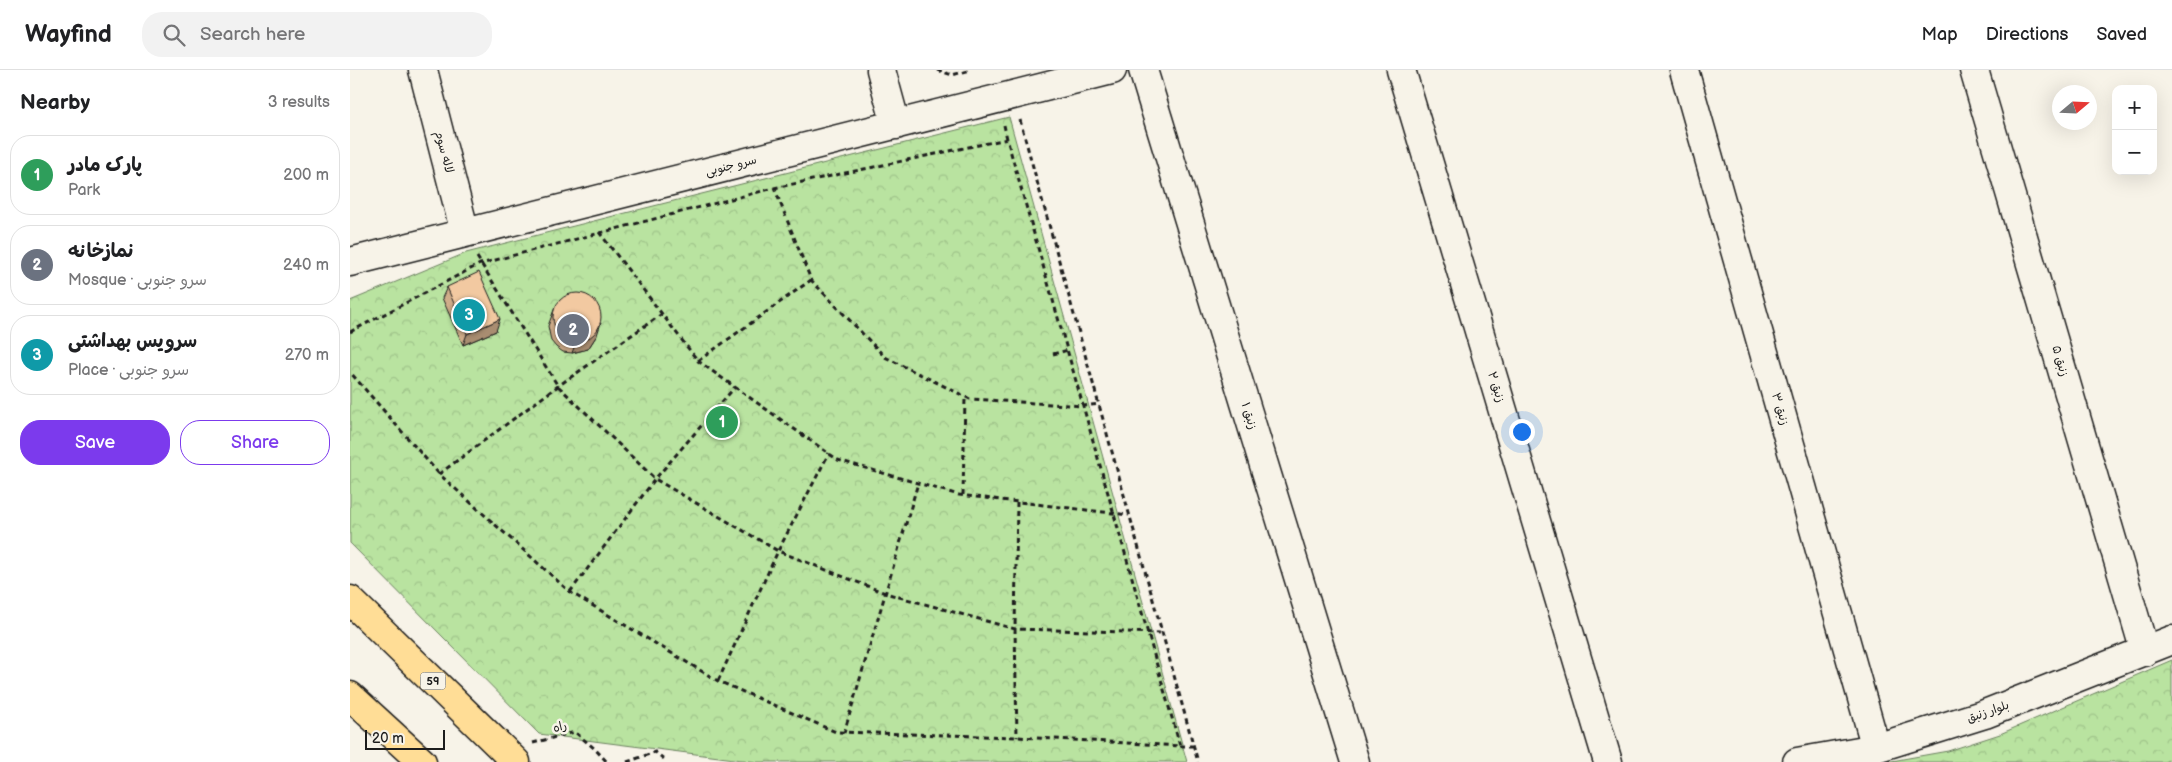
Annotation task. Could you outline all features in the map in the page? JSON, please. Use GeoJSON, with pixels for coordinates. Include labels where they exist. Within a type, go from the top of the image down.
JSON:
{"type":"FeatureCollection","features":[{"type":"Feature","properties":{"kind":"highway","name":"59"},"geometry":{"type":"LineString","coordinates":[[350,600],[514,760]]}},
{"type":"Feature","properties":{"kind":"highway"},"geometry":{"type":"LineString","coordinates":[[350,696],[422,762]]}},
{"type":"Feature","properties":{"kind":"street","name":"لاله سوم"},"geometry":{"type":"LineString","coordinates":[[423,70],[465,233]]}},
{"type":"Feature","properties":{"kind":"street"},"geometry":{"type":"LineString","coordinates":[[881,70],[896,125]]}},
{"type":"Feature","properties":{"kind":"street","name":"سرو جنوبی"},"geometry":{"type":"LineString","coordinates":[[350,262],[1112,70]]}},
{"type":"Feature","properties":{"kind":"street","name":"زنبق ۱"},"geometry":{"type":"LineString","coordinates":[[1143,70],[1355,762]]}},
{"type":"Feature","properties":{"kind":"street","name":"زنبق ۲"},"geometry":{"type":"LineString","coordinates":[[1401,70],[1608,762]]}},
{"type":"Feature","properties":{"kind":"street","name":"زنبق ۳"},"geometry":{"type":"LineString","coordinates":[[1684,70],[1876,748]]}},
{"type":"Feature","properties":{"kind":"street","name":"زنبق ۵"},"geometry":{"type":"LineString","coordinates":[[1974,70],[2146,652]]}},
{"type":"Feature","properties":{"kind":"street","name":"بلوار زنبق"},"geometry":{"type":"LineString","coordinates":[[1796,762],[1876,748],[1985,714],[2146,652],[2172,640]]}},
{"type":"Feature","properties":{"kind":"path"},"geometry":{"type":"LineString","coordinates":[[937,70],[952,75],[971,70]]}},
{"type":"Feature","properties":{"kind":"path"},"geometry":{"type":"LineString","coordinates":[[1013,95],[1198,762]]}},
{"type":"Feature","properties":{"kind":"path"},"geometry":{"type":"LineString","coordinates":[[350,332],[480,264],[774,188],[1007,139],[1180,746]]}},
{"type":"Feature","properties":{"kind":"path"},"geometry":{"type":"LineString","coordinates":[[765,157],[774,188],[811,280],[885,357],[970,399],[1084,406],[1098,404]]}},
{"type":"Feature","properties":{"kind":"path"},"geometry":{"type":"LineString","coordinates":[[584,203],[600,233],[698,361],[838,460],[962,495],[1129,515]]}},
{"type":"Feature","properties":{"kind":"path"},"geometry":{"type":"LineString","coordinates":[[465,233],[480,264],[558,386],[655,479],[778,551],[885,593],[1015,629],[1162,633]]}},
{"type":"Feature","properties":{"kind":"path"},"geometry":{"type":"LineString","coordinates":[[698,361],[811,280]]}},
{"type":"Feature","properties":{"kind":"path"},"geometry":{"type":"LineString","coordinates":[[439,474],[558,386],[662,314]]}},
{"type":"Feature","properties":{"kind":"path"},"geometry":{"type":"LineString","coordinates":[[1053,354],[1068,350]]}},
{"type":"Feature","properties":{"kind":"path"},"geometry":{"type":"LineString","coordinates":[[350,372],[439,474],[570,592],[718,681],[836,732],[1017,737],[1194,746]]}},
{"type":"Feature","properties":{"kind":"path"},"geometry":{"type":"LineString","coordinates":[[570,592],[655,479],[735,387]]}},
{"type":"Feature","properties":{"kind":"path"},"geometry":{"type":"LineString","coordinates":[[962,495],[966,397]]}},
{"type":"Feature","properties":{"kind":"path"},"geometry":{"type":"LineString","coordinates":[[718,681],[778,551],[829,453]]}},
{"type":"Feature","properties":{"kind":"path"},"geometry":{"type":"LineString","coordinates":[[844,733],[918,483]]}},
{"type":"Feature","properties":{"kind":"path"},"geometry":{"type":"LineString","coordinates":[[1017,502],[1015,629],[1017,737]]}},
{"type":"Feature","properties":{"kind":"path","name":"راه"},"geometry":{"type":"LineString","coordinates":[[514,760],[530,744],[575,732],[607,762]]}},
{"type":"Feature","properties":{"kind":"path"},"geometry":{"type":"LineString","coordinates":[[626,762],[655,752],[664,762]]}},
{"type":"Feature","properties":{"kind":"green space"},"geometry":{"type":"Polygon","coordinates":[[[1009,117],[1187,762],[758,762],[539,734],[350,543],[350,301],[466,253],[1009,117]]]}},
{"type":"Feature","properties":{"kind":"green space"},"geometry":{"type":"Polygon","coordinates":[[[2172,660],[2172,759],[2164,762],[1886,762],[1948,751],[2000,734],[2172,660]]]}},
{"type":"Feature","properties":{"kind":"building"},"geometry":{"type":"Polygon","coordinates":[[[479,272],[500,319],[467,334],[447,287],[479,272]]]}},
{"type":"Feature","properties":{"kind":"building"},"geometry":{"type":"Polygon","coordinates":[[[572,293],[582,293],[594,300],[601,312],[601,322],[594,334],[582,341],[572,341],[564,337],[557,330],[553,322],[553,312],[557,304],[564,297],[572,293]]]}},
{"type":"Feature","properties":{"kind":"place","name":"سرویس بهداشتی"},"geometry":{"type":"Point","coordinates":[469,315]}},
{"type":"Feature","properties":{"kind":"place","name":"نمازخانه"},"geometry":{"type":"Point","coordinates":[573,330]}},
{"type":"Feature","properties":{"kind":"place","name":"پارک مادر"},"geometry":{"type":"Point","coordinates":[722,422]}}]}
